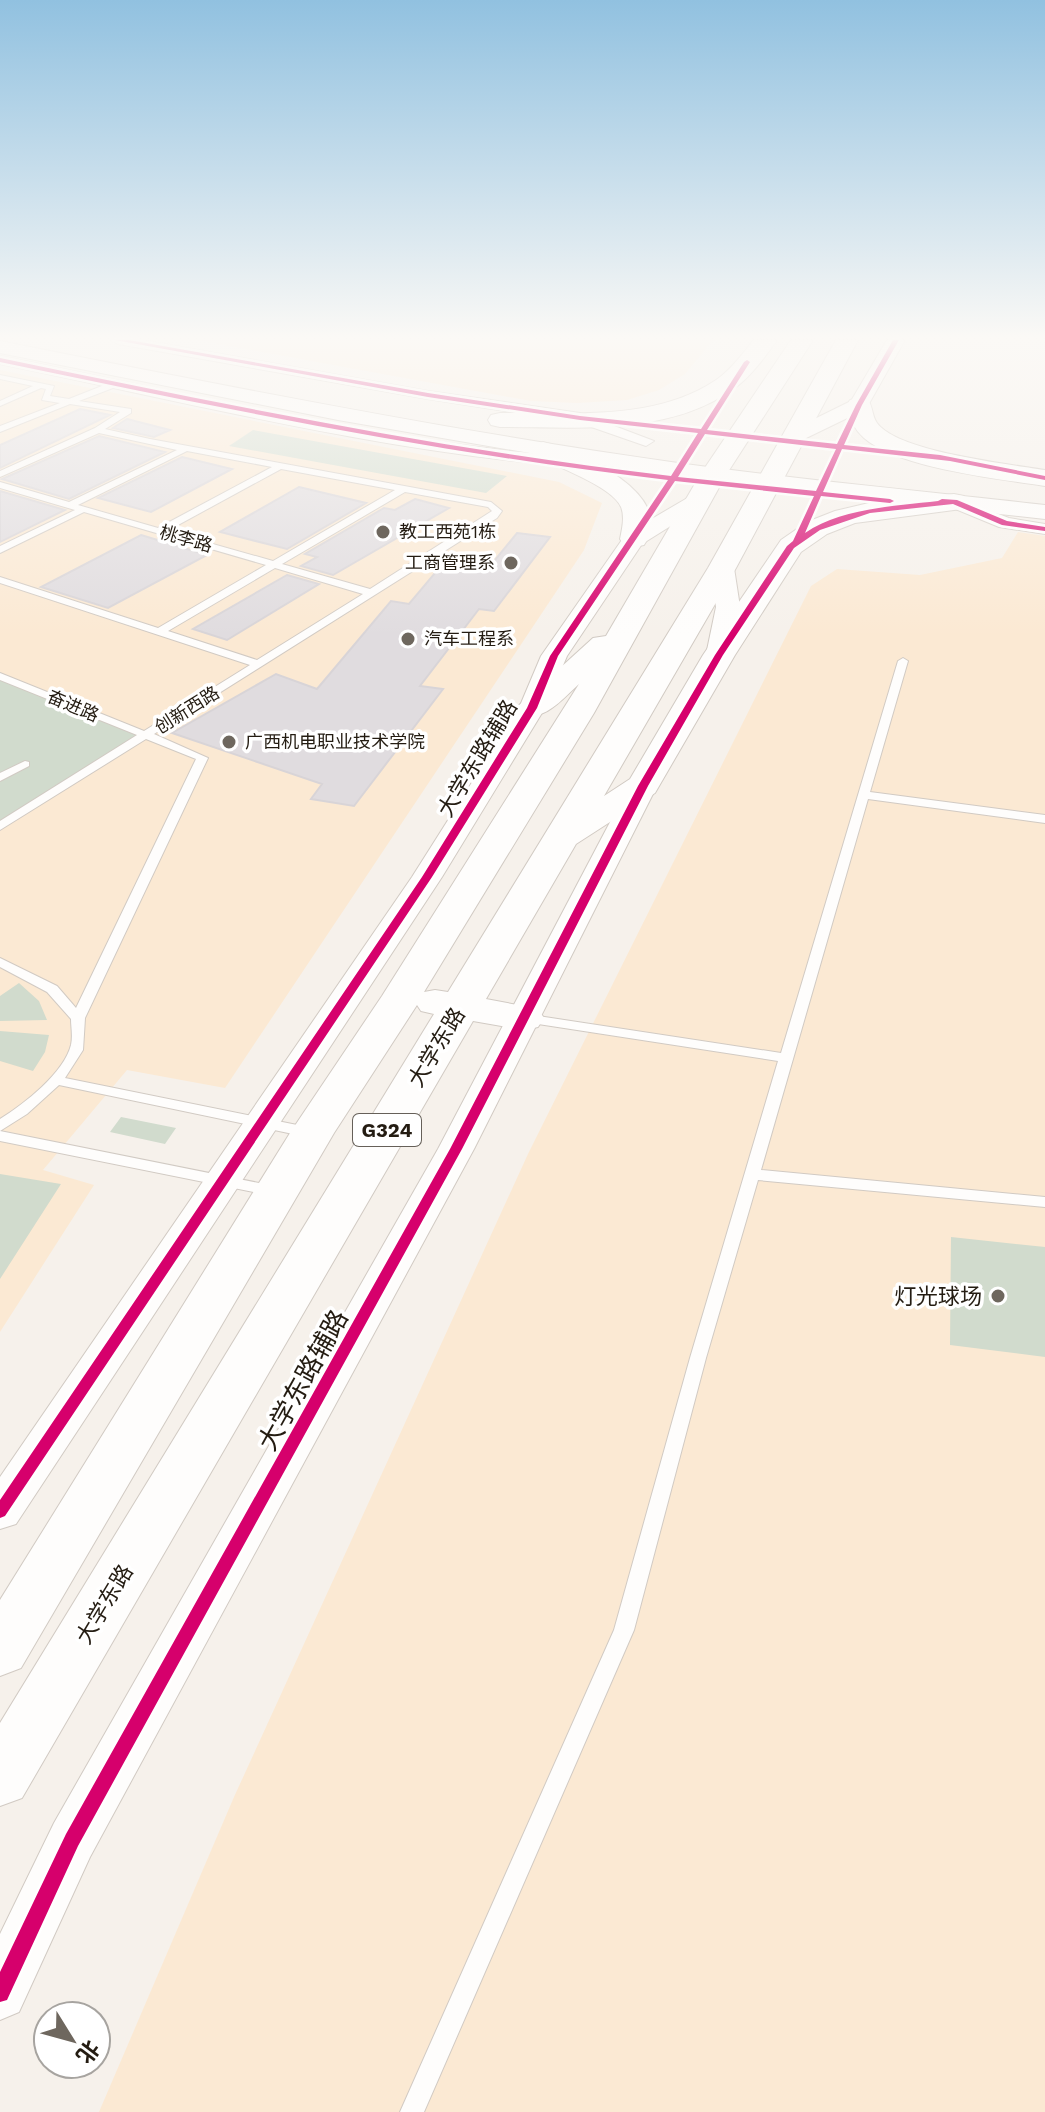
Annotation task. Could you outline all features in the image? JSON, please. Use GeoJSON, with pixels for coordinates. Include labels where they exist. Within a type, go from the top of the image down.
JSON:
{"type":"FeatureCollection","features":[{"type":"Feature","properties":{"kind":"main road"},"geometry":{"type":"LineString","coordinates":[[463,439],[553,456],[608,460],[715,475],[776,470],[955,491],[1045,493]]}},
{"type":"Feature","properties":{"kind":"main road"},"geometry":{"type":"LineString","coordinates":[[629,439],[646,441],[715,475]]}},
{"type":"Feature","properties":{"kind":"main road","name":"G324"},"geometry":{"type":"LineString","coordinates":[[0,1651],[312,1133],[402,996],[578,713],[738,439]]}},
{"type":"Feature","properties":{"kind":"main road","name":"G324"},"geometry":{"type":"LineString","coordinates":[[776,470],[792,439]]}},
{"type":"Feature","properties":{"kind":"main road"},"geometry":{"type":"LineString","coordinates":[[882,439],[1034,476]]}},
{"type":"Feature","properties":{"kind":"main road"},"geometry":{"type":"LineString","coordinates":[[553,456],[616,488],[631,500],[637,517],[634,539]]}},
{"type":"Feature","properties":{"kind":"main road","name":"大学东路"},"geometry":{"type":"LineString","coordinates":[[0,1778],[722,568],[776,470]]}},
{"type":"Feature","properties":{"kind":"main road"},"geometry":{"type":"LineString","coordinates":[[559,841],[643,786],[719,655],[791,546],[817,528],[869,511],[1034,476]]}},
{"type":"Feature","properties":{"kind":"main road"},"geometry":{"type":"LineString","coordinates":[[955,491],[1045,512]]}},
{"type":"Feature","properties":{"kind":"main road"},"geometry":{"type":"LineString","coordinates":[[532,708],[629,623]]}},
{"type":"Feature","properties":{"kind":"main road"},"geometry":{"type":"LineString","coordinates":[[402,996],[524,1018]]}},
{"type":"Feature","properties":{"kind":"street"},"geometry":{"type":"LineString","coordinates":[[404,439],[508,457],[553,456]]}},
{"type":"Feature","properties":{"kind":"street"},"geometry":{"type":"LineString","coordinates":[[639,439],[646,441]]}},
{"type":"Feature","properties":{"kind":"street","name":"大学东路辅路"},"geometry":{"type":"LineString","coordinates":[[0,1512],[427,877],[532,708],[554,656],[634,539],[715,475]]}},
{"type":"Feature","properties":{"kind":"street"},"geometry":{"type":"LineString","coordinates":[[955,491],[1005,523],[1045,529]]}},
{"type":"Feature","properties":{"kind":"street"},"geometry":{"type":"LineString","coordinates":[[719,655],[728,607],[722,568]]}},
{"type":"Feature","properties":{"kind":"street","name":"大学东路辅路"},"geometry":{"type":"LineString","coordinates":[[0,1993],[72,1840],[456,1149],[643,786]]}},
{"type":"Feature","properties":{"kind":"lane"},"geometry":{"type":"LineString","coordinates":[[0,474],[79,439]]}},
{"type":"Feature","properties":{"kind":"lane"},"geometry":{"type":"LineString","coordinates":[[137,439],[403,489]]}},
{"type":"Feature","properties":{"kind":"lane"},"geometry":{"type":"LineString","coordinates":[[70,505],[185,449]]}},
{"type":"Feature","properties":{"kind":"lane"},"geometry":{"type":"LineString","coordinates":[[160,531],[280,466]]}},
{"type":"Feature","properties":{"kind":"lane","name":"桃李路"},"geometry":{"type":"LineString","coordinates":[[0,485],[372,593]]}},
{"type":"Feature","properties":{"kind":"lane"},"geometry":{"type":"LineString","coordinates":[[159,632],[403,489]]}},
{"type":"Feature","properties":{"kind":"lane","name":"创新西路"},"geometry":{"type":"LineString","coordinates":[[0,826],[496,513],[491,505],[403,489]]}},
{"type":"Feature","properties":{"kind":"lane"},"geometry":{"type":"LineString","coordinates":[[0,550],[84,509]]}},
{"type":"Feature","properties":{"kind":"lane"},"geometry":{"type":"LineString","coordinates":[[0,580],[259,664]]}},
{"type":"Feature","properties":{"kind":"lane"},"geometry":{"type":"LineString","coordinates":[[412,2112],[624,1630],[752,1174],[903,661]]}},
{"type":"Feature","properties":{"kind":"lane","name":"奋进路"},"geometry":{"type":"LineString","coordinates":[[0,676],[202,758],[78,1018]]}},
{"type":"Feature","properties":{"kind":"lane"},"geometry":{"type":"LineString","coordinates":[[0,778],[25,764]]}},
{"type":"Feature","properties":{"kind":"lane"},"geometry":{"type":"LineString","coordinates":[[864,795],[1045,819]]}},
{"type":"Feature","properties":{"kind":"lane"},"geometry":{"type":"LineString","coordinates":[[0,962],[52,989],[78,1018],[76,1050],[55,1080],[30,1105],[0,1126]]}},
{"type":"Feature","properties":{"kind":"lane"},"geometry":{"type":"LineString","coordinates":[[524,1018],[786,1058]]}},
{"type":"Feature","properties":{"kind":"lane"},"geometry":{"type":"LineString","coordinates":[[55,1080],[312,1133]]}},
{"type":"Feature","properties":{"kind":"lane"},"geometry":{"type":"LineString","coordinates":[[0,1136],[277,1191]]}},
{"type":"Feature","properties":{"kind":"lane"},"geometry":{"type":"LineString","coordinates":[[752,1174],[1045,1202]]}},
{"type":"Feature","properties":{"kind":"shaded area","name":"广西机电职业技术学院"},"geometry":{"type":"Polygon","coordinates":[[[0,439],[342,439],[559,482],[602,503],[584,550],[225,1088],[127,1070],[43,1170],[94,1185],[0,1332],[0,439]]]}},
{"type":"Feature","properties":{"kind":"shaded area"},"geometry":{"type":"Polygon","coordinates":[[[1018,532],[1045,536],[1045,2112],[99,2112],[234,1797],[528,1154],[811,586],[837,569],[920,575],[1002,558],[1018,532]]]}},
{"type":"Feature","properties":{"kind":"green space"},"geometry":{"type":"Polygon","coordinates":[[[240,439],[300,439],[507,476],[486,493],[229,446],[240,439]]]}},
{"type":"Feature","properties":{"kind":"green space"},"geometry":{"type":"Polygon","coordinates":[[[0,676],[145,737],[0,826],[0,676]]]}},
{"type":"Feature","properties":{"kind":"green space"},"geometry":{"type":"Polygon","coordinates":[[[19,983],[39,1001],[47,1020],[0,1021],[0,996],[19,983]]]}},
{"type":"Feature","properties":{"kind":"green space"},"geometry":{"type":"Polygon","coordinates":[[[0,1031],[49,1035],[45,1052],[33,1071],[0,1061],[0,1031]]]}},
{"type":"Feature","properties":{"kind":"green space"},"geometry":{"type":"Polygon","coordinates":[[[121,1117],[176,1128],[165,1144],[110,1132],[121,1117]]]}},
{"type":"Feature","properties":{"kind":"green space"},"geometry":{"type":"Polygon","coordinates":[[[0,1174],[61,1184],[0,1279],[0,1174]]]}},
{"type":"Feature","properties":{"kind":"green space","name":"灯光球场"},"geometry":{"type":"Polygon","coordinates":[[[951,1237],[1045,1247],[1045,1357],[950,1345],[951,1237]]]}},
{"type":"Feature","properties":{"kind":"building"},"geometry":{"type":"Polygon","coordinates":[[[14,439],[61,439],[0,468],[0,445],[14,439]]]}},
{"type":"Feature","properties":{"kind":"building"},"geometry":{"type":"Polygon","coordinates":[[[93,439],[110,439],[165,452],[69,499],[2,479],[93,439]]]}},
{"type":"Feature","properties":{"kind":"building"},"geometry":{"type":"Polygon","coordinates":[[[182,457],[232,469],[151,512],[98,498],[182,457]]]}},
{"type":"Feature","properties":{"kind":"building"},"geometry":{"type":"Polygon","coordinates":[[[299,487],[366,503],[287,549],[220,532],[299,487]]]}},
{"type":"Feature","properties":{"kind":"building"},"geometry":{"type":"Polygon","coordinates":[[[0,491],[65,510],[0,542],[0,491]]]}},
{"type":"Feature","properties":{"kind":"building","name":"教工西苑1栋"},"geometry":{"type":"Polygon","coordinates":[[[415,499],[449,508],[333,575],[301,566],[317,557],[305,554],[384,508],[395,510],[415,499]]]}},
{"type":"Feature","properties":{"kind":"building"},"geometry":{"type":"Polygon","coordinates":[[[517,533],[550,537],[494,611],[479,609],[420,686],[443,689],[354,806],[311,799],[322,784],[172,733],[276,674],[317,689],[391,601],[409,604],[440,567],[460,570],[468,561],[491,565],[517,533]]]}},
{"type":"Feature","properties":{"kind":"building"},"geometry":{"type":"Polygon","coordinates":[[[141,535],[207,555],[108,608],[41,587],[141,535]]]}},
{"type":"Feature","properties":{"kind":"building"},"geometry":{"type":"Polygon","coordinates":[[[287,575],[319,584],[227,640],[193,629],[287,575]]]}},
{"type":"Feature","properties":{"kind":"cycle path"},"geometry":{"type":"LineString","coordinates":[[401,439],[649,476],[890,501]]}},
{"type":"Feature","properties":{"kind":"cycle path"},"geometry":{"type":"LineString","coordinates":[[0,1512],[427,877],[532,708],[554,656],[698,439]]}},
{"type":"Feature","properties":{"kind":"cycle path"},"geometry":{"type":"LineString","coordinates":[[766,439],[950,459]]}},
{"type":"Feature","properties":{"kind":"cycle path"},"geometry":{"type":"LineString","coordinates":[[797,541],[844,439]]}},
{"type":"Feature","properties":{"kind":"cycle path"},"geometry":{"type":"LineString","coordinates":[[940,457],[1045,478]]}},
{"type":"Feature","properties":{"kind":"cycle path"},"geometry":{"type":"LineString","coordinates":[[942,501],[954,502],[1005,523],[1045,529]]}},
{"type":"Feature","properties":{"kind":"cycle path"},"geometry":{"type":"LineString","coordinates":[[0,1993],[72,1840],[456,1149],[643,786],[719,655],[791,546],[817,528],[869,511],[954,502]]}},
{"type":"Feature","properties":{"kind":"place","name":"教工西苑1栋"},"geometry":{"type":"Point","coordinates":[383,532]}},
{"type":"Feature","properties":{"kind":"place","name":"工商管理系"},"geometry":{"type":"Point","coordinates":[511,563]}},
{"type":"Feature","properties":{"kind":"place","name":"汽车工程系"},"geometry":{"type":"Point","coordinates":[408,639]}},
{"type":"Feature","properties":{"kind":"place","name":"广西机电职业技术学院"},"geometry":{"type":"Point","coordinates":[229,742]}},
{"type":"Feature","properties":{"kind":"place","name":"灯光球场"},"geometry":{"type":"Point","coordinates":[998,1296]}}]}
